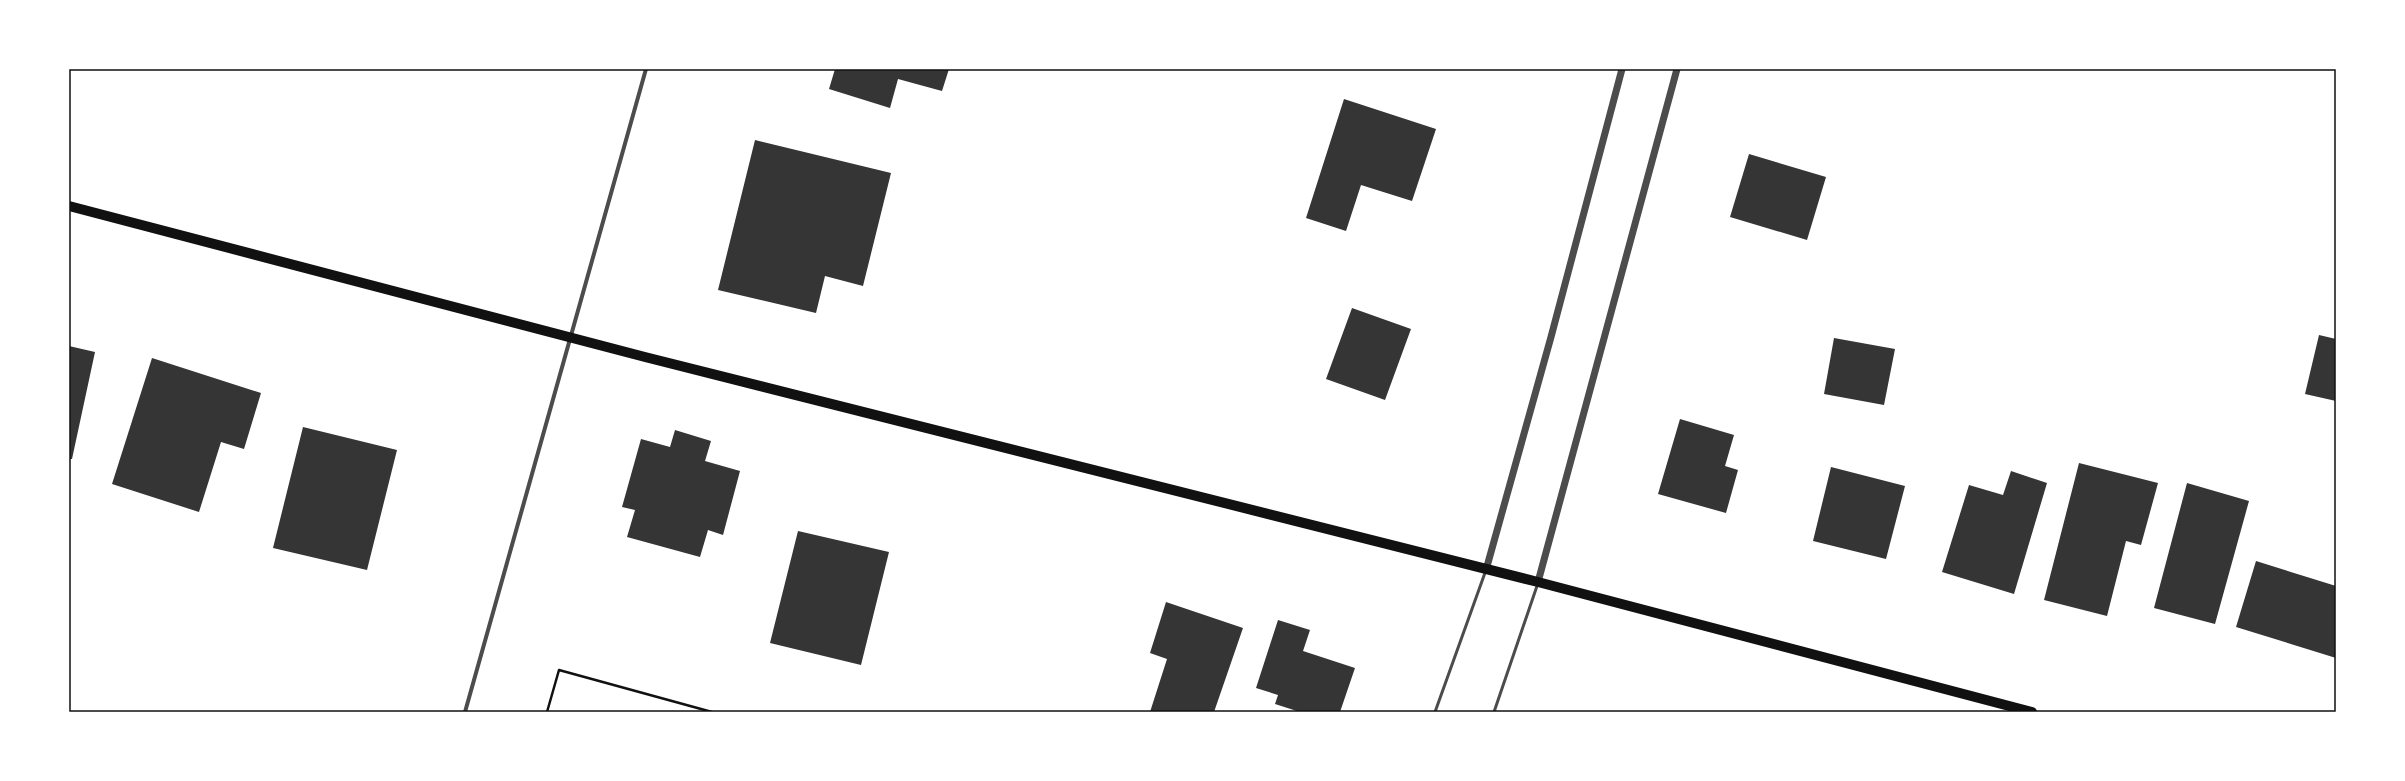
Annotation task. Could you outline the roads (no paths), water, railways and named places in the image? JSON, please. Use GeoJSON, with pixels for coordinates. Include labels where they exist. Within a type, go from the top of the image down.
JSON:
{"type":"FeatureCollection","features":[{"type":"Feature","properties":{"kind":"main road"},"geometry":{"type":"LineString","coordinates":[[69,206],[571,338],[1538,582],[2032,712]]}},
{"type":"Feature","properties":{"kind":"street"},"geometry":{"type":"LineString","coordinates":[[465,712],[646,69]]}},
{"type":"Feature","properties":{"kind":"street"},"geometry":{"type":"LineString","coordinates":[[1486,570],[1551,337],[1622,69]]}},
{"type":"Feature","properties":{"kind":"street"},"geometry":{"type":"LineString","coordinates":[[1538,582],[1606,339],[1676,69]]}},
{"type":"Feature","properties":{"kind":"lane"},"geometry":{"type":"LineString","coordinates":[[1435,712],[1486,570]]}},
{"type":"Feature","properties":{"kind":"lane"},"geometry":{"type":"LineString","coordinates":[[1494,712],[1538,582]]}}]}
